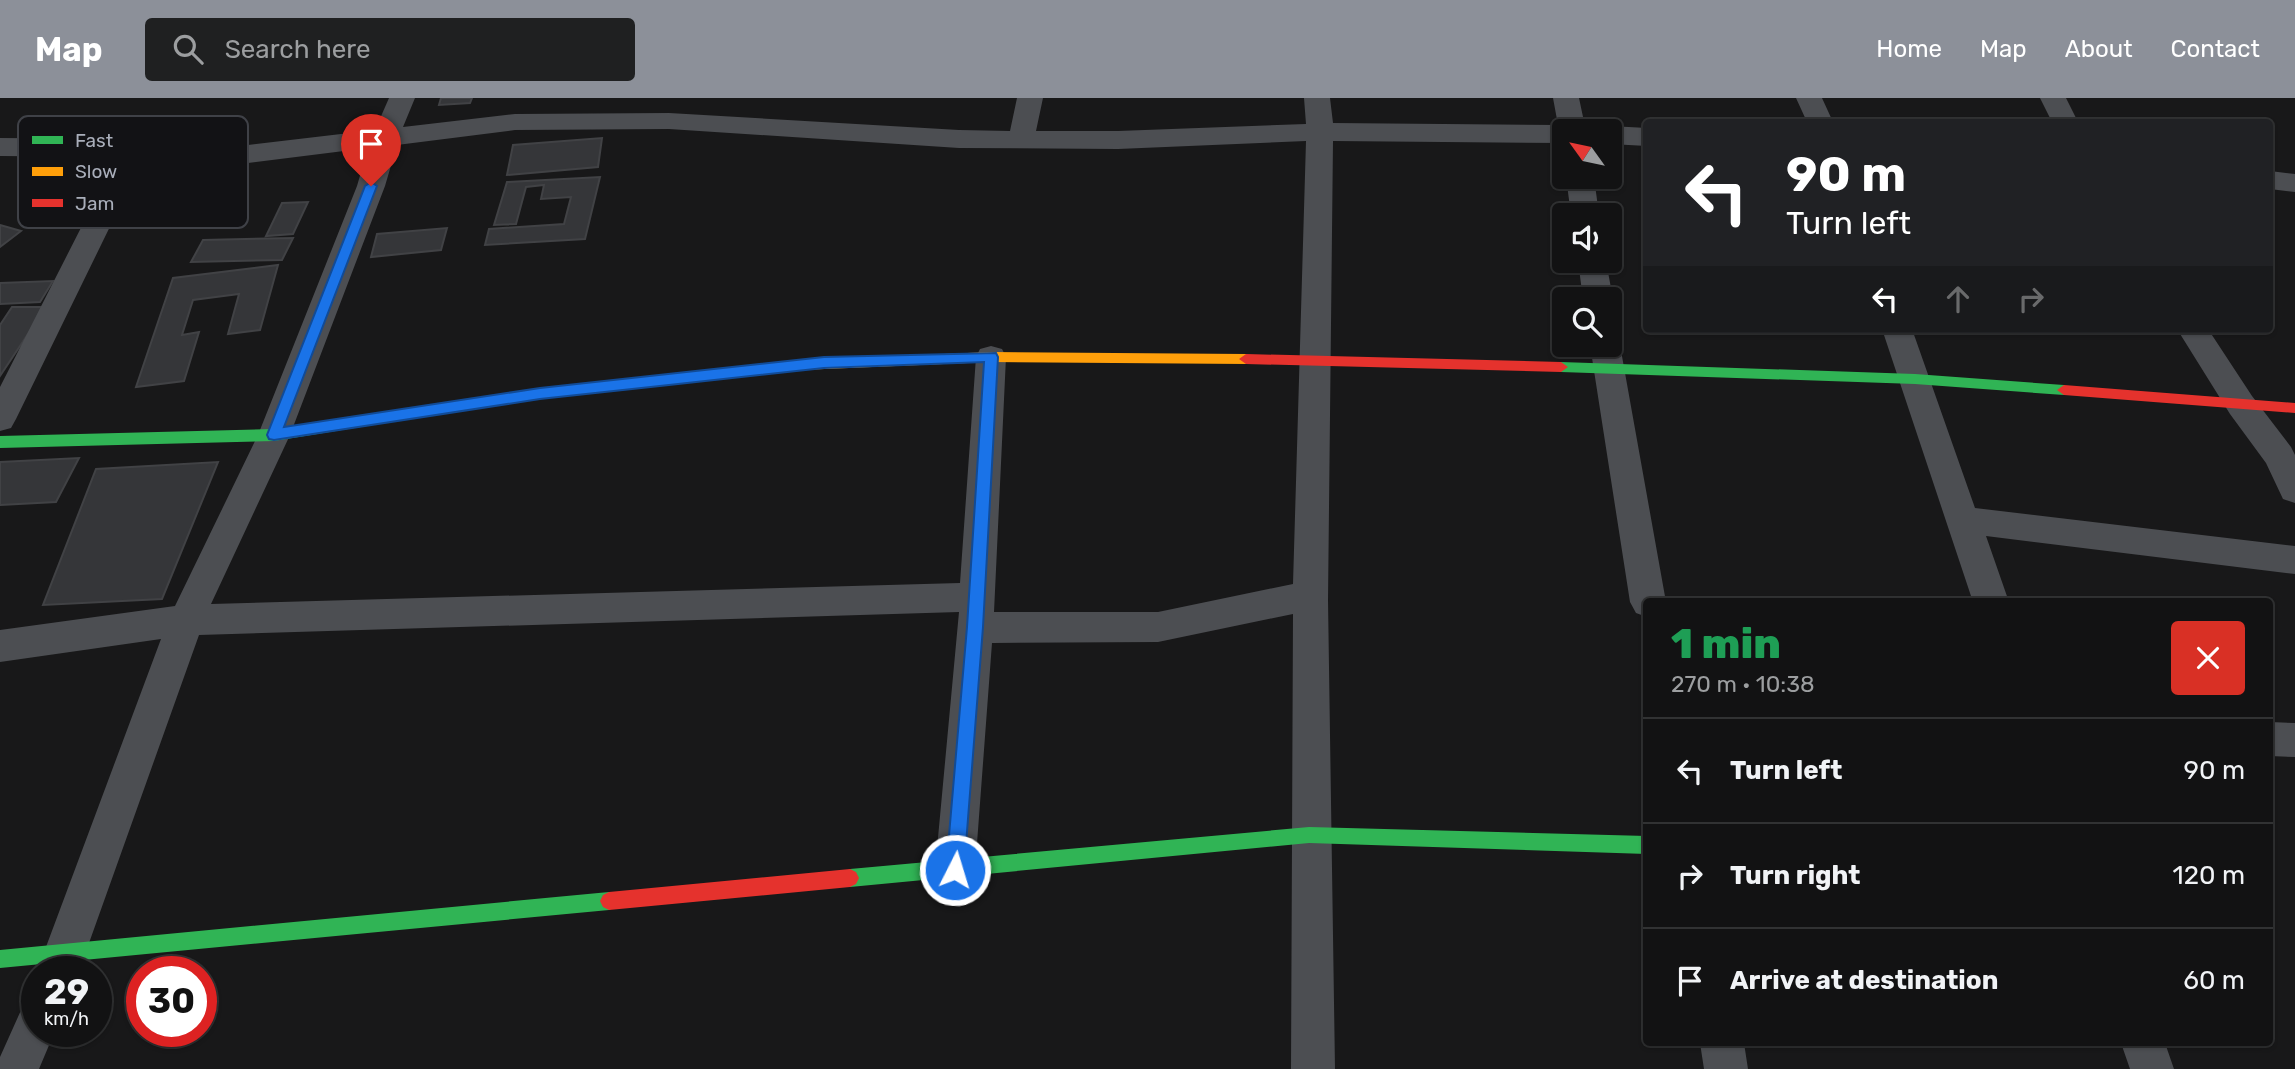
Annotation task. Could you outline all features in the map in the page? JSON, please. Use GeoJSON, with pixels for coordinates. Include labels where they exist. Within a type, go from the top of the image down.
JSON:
{"type":"FeatureCollection","features":[{"type":"Feature","properties":{"kind":"street"},"geometry":{"type":"LineString","coordinates":[[64,956],[186,620],[274,435],[371,186],[385,138],[402,98]]}},
{"type":"Feature","properties":{"kind":"street"},"geometry":{"type":"LineString","coordinates":[[1021,140],[1030,98]]}},
{"type":"Feature","properties":{"kind":"street"},"geometry":{"type":"LineString","coordinates":[[1313,1069],[1309,835],[1312,359],[1320,132],[1317,98]]}},
{"type":"Feature","properties":{"kind":"street"},"geometry":{"type":"LineString","coordinates":[[1566,98],[1570,119]]}},
{"type":"Feature","properties":{"kind":"street"},"geometry":{"type":"LineString","coordinates":[[1810,98],[1819,119]]}},
{"type":"Feature","properties":{"kind":"street"},"geometry":{"type":"LineString","coordinates":[[2053,98],[2064,119]]}},
{"type":"Feature","properties":{"kind":"street"},"geometry":{"type":"LineString","coordinates":[[248,154],[515,122],[669,121],[959,139],[1021,140],[1118,140],[1320,132],[1552,134]]}},
{"type":"Feature","properties":{"kind":"street"},"geometry":{"type":"LineString","coordinates":[[1622,135],[1643,136]]}},
{"type":"Feature","properties":{"kind":"street"},"geometry":{"type":"LineString","coordinates":[[0,147],[18,147]]}},
{"type":"Feature","properties":{"kind":"street"},"geometry":{"type":"LineString","coordinates":[[2273,180],[2295,183]]}},
{"type":"Feature","properties":{"kind":"street"},"geometry":{"type":"LineString","coordinates":[[0,419],[95,228]]}},
{"type":"Feature","properties":{"kind":"street"},"geometry":{"type":"LineString","coordinates":[[1898,333],[1990,598]]}},
{"type":"Feature","properties":{"kind":"street"},"geometry":{"type":"LineString","coordinates":[[2195,333],[2241,405],[2279,456],[2295,490]]}},
{"type":"Feature","properties":{"kind":"street"},"geometry":{"type":"LineString","coordinates":[[955,870],[976,612],[991,357]]}},
{"type":"Feature","properties":{"kind":"street"},"geometry":{"type":"LineString","coordinates":[[0,443],[274,435],[540,393],[824,362],[991,357],[1607,358],[2295,408]]}},
{"type":"Feature","properties":{"kind":"street"},"geometry":{"type":"LineString","coordinates":[[1607,358],[1647,598]]}},
{"type":"Feature","properties":{"kind":"street"},"geometry":{"type":"LineString","coordinates":[[1963,520],[2295,560]]}},
{"type":"Feature","properties":{"kind":"street"},"geometry":{"type":"LineString","coordinates":[[0,646],[186,620],[976,612],[1075,629],[1158,627],[1311,594]]}},
{"type":"Feature","properties":{"kind":"street"},"geometry":{"type":"LineString","coordinates":[[2273,739],[2295,740]]}},
{"type":"Feature","properties":{"kind":"street"},"geometry":{"type":"LineString","coordinates":[[112,956],[601,900],[955,870],[1309,835],[1643,845]]}},
{"type":"Feature","properties":{"kind":"street"},"geometry":{"type":"LineString","coordinates":[[0,959],[21,960]]}},
{"type":"Feature","properties":{"kind":"street"},"geometry":{"type":"LineString","coordinates":[[1722,1046],[1726,1069]]}},
{"type":"Feature","properties":{"kind":"street"},"geometry":{"type":"LineString","coordinates":[[2144,1046],[2152,1069]]}},
{"type":"Feature","properties":{"kind":"street"},"geometry":{"type":"LineString","coordinates":[[17,1069],[27,1047]]}},
{"type":"Feature","properties":{"kind":"building"},"geometry":{"type":"Polygon","coordinates":[[[441,98],[472,98],[470,103],[439,105],[441,98]]]}},
{"type":"Feature","properties":{"kind":"building"},"geometry":{"type":"Polygon","coordinates":[[[602,138],[598,167],[507,175],[513,145],[602,138]]]}},
{"type":"Feature","properties":{"kind":"building"},"geometry":{"type":"Polygon","coordinates":[[[600,177],[585,239],[485,245],[489,229],[564,224],[571,197],[541,199],[544,185],[526,187],[516,224],[494,225],[507,182],[600,177]]]}},
{"type":"Feature","properties":{"kind":"building"},"geometry":{"type":"Polygon","coordinates":[[[308,202],[293,234],[266,236],[282,203],[308,202]]]}},
{"type":"Feature","properties":{"kind":"building"},"geometry":{"type":"Polygon","coordinates":[[[0,225],[21,231],[0,247],[0,225]]]}},
{"type":"Feature","properties":{"kind":"building"},"geometry":{"type":"Polygon","coordinates":[[[447,228],[441,250],[371,257],[377,234],[447,228]]]}},
{"type":"Feature","properties":{"kind":"building"},"geometry":{"type":"Polygon","coordinates":[[[293,238],[282,260],[191,262],[203,240],[293,238]]]}},
{"type":"Feature","properties":{"kind":"building"},"geometry":{"type":"Polygon","coordinates":[[[278,265],[260,330],[228,334],[239,294],[193,300],[182,335],[199,332],[184,381],[136,387],[173,278],[278,265]]]}},
{"type":"Feature","properties":{"kind":"building"},"geometry":{"type":"Polygon","coordinates":[[[53,281],[40,302],[0,304],[0,283],[53,281]]]}},
{"type":"Feature","properties":{"kind":"building"},"geometry":{"type":"Polygon","coordinates":[[[12,307],[46,307],[0,376],[0,325],[12,307]]]}},
{"type":"Feature","properties":{"kind":"building"},"geometry":{"type":"Polygon","coordinates":[[[79,458],[56,502],[0,505],[0,462],[79,458]]]}},
{"type":"Feature","properties":{"kind":"building"},"geometry":{"type":"Polygon","coordinates":[[[218,462],[162,599],[43,605],[96,469],[218,462]]]}},
{"type":"Feature","properties":{"kind":"traffic: fast"},"geometry":{"type":"LineString","coordinates":[[0,442],[274,435],[540,393],[801,365]]}},
{"type":"Feature","properties":{"kind":"traffic: fast"},"geometry":{"type":"LineString","coordinates":[[1561,367],[1915,379],[2064,390]]}},
{"type":"Feature","properties":{"kind":"traffic: fast"},"geometry":{"type":"LineString","coordinates":[[850,878],[1309,835],[1643,845]]}},
{"type":"Feature","properties":{"kind":"traffic: fast"},"geometry":{"type":"LineString","coordinates":[[0,959],[609,901]]}},
{"type":"Feature","properties":{"kind":"traffic: slow"},"geometry":{"type":"LineString","coordinates":[[801,365],[991,357],[1246,359]]}},
{"type":"Feature","properties":{"kind":"traffic: jam"},"geometry":{"type":"LineString","coordinates":[[1246,359],[1561,367]]}},
{"type":"Feature","properties":{"kind":"traffic: jam"},"geometry":{"type":"LineString","coordinates":[[2064,390],[2295,408]]}},
{"type":"Feature","properties":{"kind":"traffic: jam"},"geometry":{"type":"LineString","coordinates":[[609,901],[850,878]]}},
{"type":"Feature","properties":{"kind":"route"},"geometry":{"type":"LineString","coordinates":[[371,186],[274,435],[540,393],[824,362],[991,357],[975,627],[955,870]]}}]}
